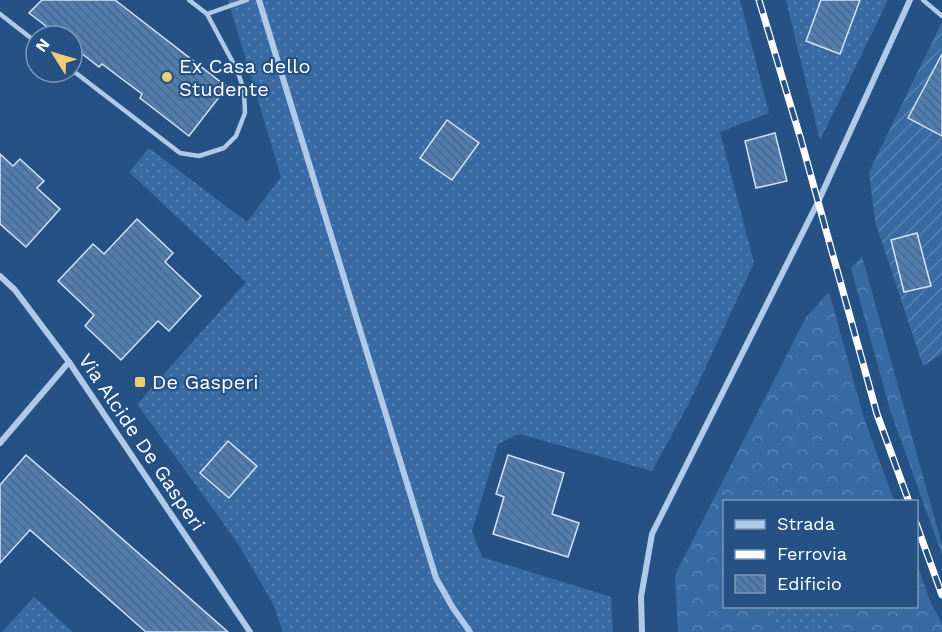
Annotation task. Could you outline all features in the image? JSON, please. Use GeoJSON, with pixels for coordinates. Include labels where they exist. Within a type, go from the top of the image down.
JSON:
{"type":"FeatureCollection","features":[{"type":"Feature","properties":{"kind":"street"},"geometry":{"type":"LineString","coordinates":[[259,0],[436,578],[470,632]]}},
{"type":"Feature","properties":{"kind":"street"},"geometry":{"type":"LineString","coordinates":[[642,632],[641,597],[652,534],[818,202],[910,0]]}},
{"type":"Feature","properties":{"kind":"street","name":"Via Alcide De Gasperi"},"geometry":{"type":"LineString","coordinates":[[0,276],[15,290],[69,362],[250,632]]}},
{"type":"Feature","properties":{"kind":"street"},"geometry":{"type":"LineString","coordinates":[[0,443],[69,362]]}},
{"type":"Feature","properties":{"kind":"lane"},"geometry":{"type":"LineString","coordinates":[[84,79],[180,153],[199,156],[224,148],[236,136],[245,113],[244,90],[237,70],[207,14],[189,0]]}},
{"type":"Feature","properties":{"kind":"lane"},"geometry":{"type":"LineString","coordinates":[[207,14],[248,0]]}},
{"type":"Feature","properties":{"kind":"lane"},"geometry":{"type":"LineString","coordinates":[[923,0],[942,16]]}},
{"type":"Feature","properties":{"kind":"lane"},"geometry":{"type":"LineString","coordinates":[[0,14],[24,33]]}},
{"type":"Feature","properties":{"kind":"green space"},"geometry":{"type":"Polygon","coordinates":[[[228,0],[740,0],[769,113],[720,132],[754,263],[689,403],[652,471],[519,434],[498,444],[472,531],[482,557],[611,597],[613,632],[283,632],[273,604],[239,545],[137,404],[246,282],[129,172],[149,148],[247,222],[281,177],[228,0]]]}},
{"type":"Feature","properties":{"kind":"green space"},"geometry":{"type":"Polygon","coordinates":[[[786,0],[888,0],[820,140],[786,0]]]}},
{"type":"Feature","properties":{"kind":"green space"},"geometry":{"type":"Polygon","coordinates":[[[942,22],[942,354],[923,366],[875,221],[869,172],[942,22]]]}},
{"type":"Feature","properties":{"kind":"green space"},"geometry":{"type":"Polygon","coordinates":[[[862,256],[942,545],[942,555],[890,410],[851,268],[862,256]]]}},
{"type":"Feature","properties":{"kind":"green space"},"geometry":{"type":"Polygon","coordinates":[[[829,292],[864,418],[894,500],[723,500],[723,608],[777,608],[774,615],[774,632],[678,632],[675,575],[806,317],[829,292]]]}},
{"type":"Feature","properties":{"kind":"green space"},"geometry":{"type":"Polygon","coordinates":[[[918,567],[930,601],[942,624],[942,632],[851,632],[833,622],[838,608],[918,608],[918,567]]]}},
{"type":"Feature","properties":{"kind":"green space"},"geometry":{"type":"Polygon","coordinates":[[[34,597],[73,632],[2,632],[34,597]]]}},
{"type":"Feature","properties":{"kind":"green space"},"geometry":{"type":"Polygon","coordinates":[[[776,608],[838,608],[833,622],[851,632],[774,632],[776,608]]]}},
{"type":"Feature","properties":{"kind":"building","name":"Ex Casa dello Studente"},"geometry":{"type":"Polygon","coordinates":[[[42,0],[115,0],[227,87],[189,136],[140,98],[142,94],[102,64],[99,67],[84,55],[84,24],[43,24],[29,13],[42,0]]]}},
{"type":"Feature","properties":{"kind":"building"},"geometry":{"type":"Polygon","coordinates":[[[821,0],[860,0],[840,54],[806,41],[821,0]]]}},
{"type":"Feature","properties":{"kind":"building"},"geometry":{"type":"Polygon","coordinates":[[[942,54],[942,136],[908,118],[942,54]]]}},
{"type":"Feature","properties":{"kind":"building"},"geometry":{"type":"Polygon","coordinates":[[[447,120],[479,143],[452,180],[420,158],[447,120]]]}},
{"type":"Feature","properties":{"kind":"building"},"geometry":{"type":"Polygon","coordinates":[[[775,133],[787,181],[756,188],[745,141],[775,133]]]}},
{"type":"Feature","properties":{"kind":"building"},"geometry":{"type":"Polygon","coordinates":[[[0,154],[13,166],[20,159],[44,181],[37,188],[60,209],[26,247],[0,224],[0,154]]]}},
{"type":"Feature","properties":{"kind":"building"},"geometry":{"type":"Polygon","coordinates":[[[137,219],[173,253],[165,262],[201,296],[169,331],[158,321],[121,360],[85,326],[94,315],[58,281],[93,244],[104,254],[137,219]]]}},
{"type":"Feature","properties":{"kind":"building"},"geometry":{"type":"Polygon","coordinates":[[[917,233],[931,286],[904,292],[891,240],[917,233]]]}},
{"type":"Feature","properties":{"kind":"building"},"geometry":{"type":"Polygon","coordinates":[[[228,441],[257,466],[229,498],[200,473],[228,441]]]}},
{"type":"Feature","properties":{"kind":"building"},"geometry":{"type":"Polygon","coordinates":[[[26,455],[228,632],[146,632],[30,530],[0,563],[0,485],[26,455]]]}},
{"type":"Feature","properties":{"kind":"building"},"geometry":{"type":"Polygon","coordinates":[[[508,455],[564,473],[552,514],[579,523],[568,557],[493,534],[504,497],[496,494],[508,455]]]}},
{"type":"Feature","properties":{"kind":"railway"},"geometry":{"type":"LineString","coordinates":[[759,0],[801,140],[877,414],[908,500]]}},
{"type":"Feature","properties":{"kind":"railway"},"geometry":{"type":"LineString","coordinates":[[918,529],[942,595]]}},
{"type":"Feature","properties":{"kind":"place","name":"Ex Casa dello Studente"},"geometry":{"type":"Point","coordinates":[167,77]}},
{"type":"Feature","properties":{"kind":"place","name":"De Gasperi"},"geometry":{"type":"Point","coordinates":[140,382]}}]}
